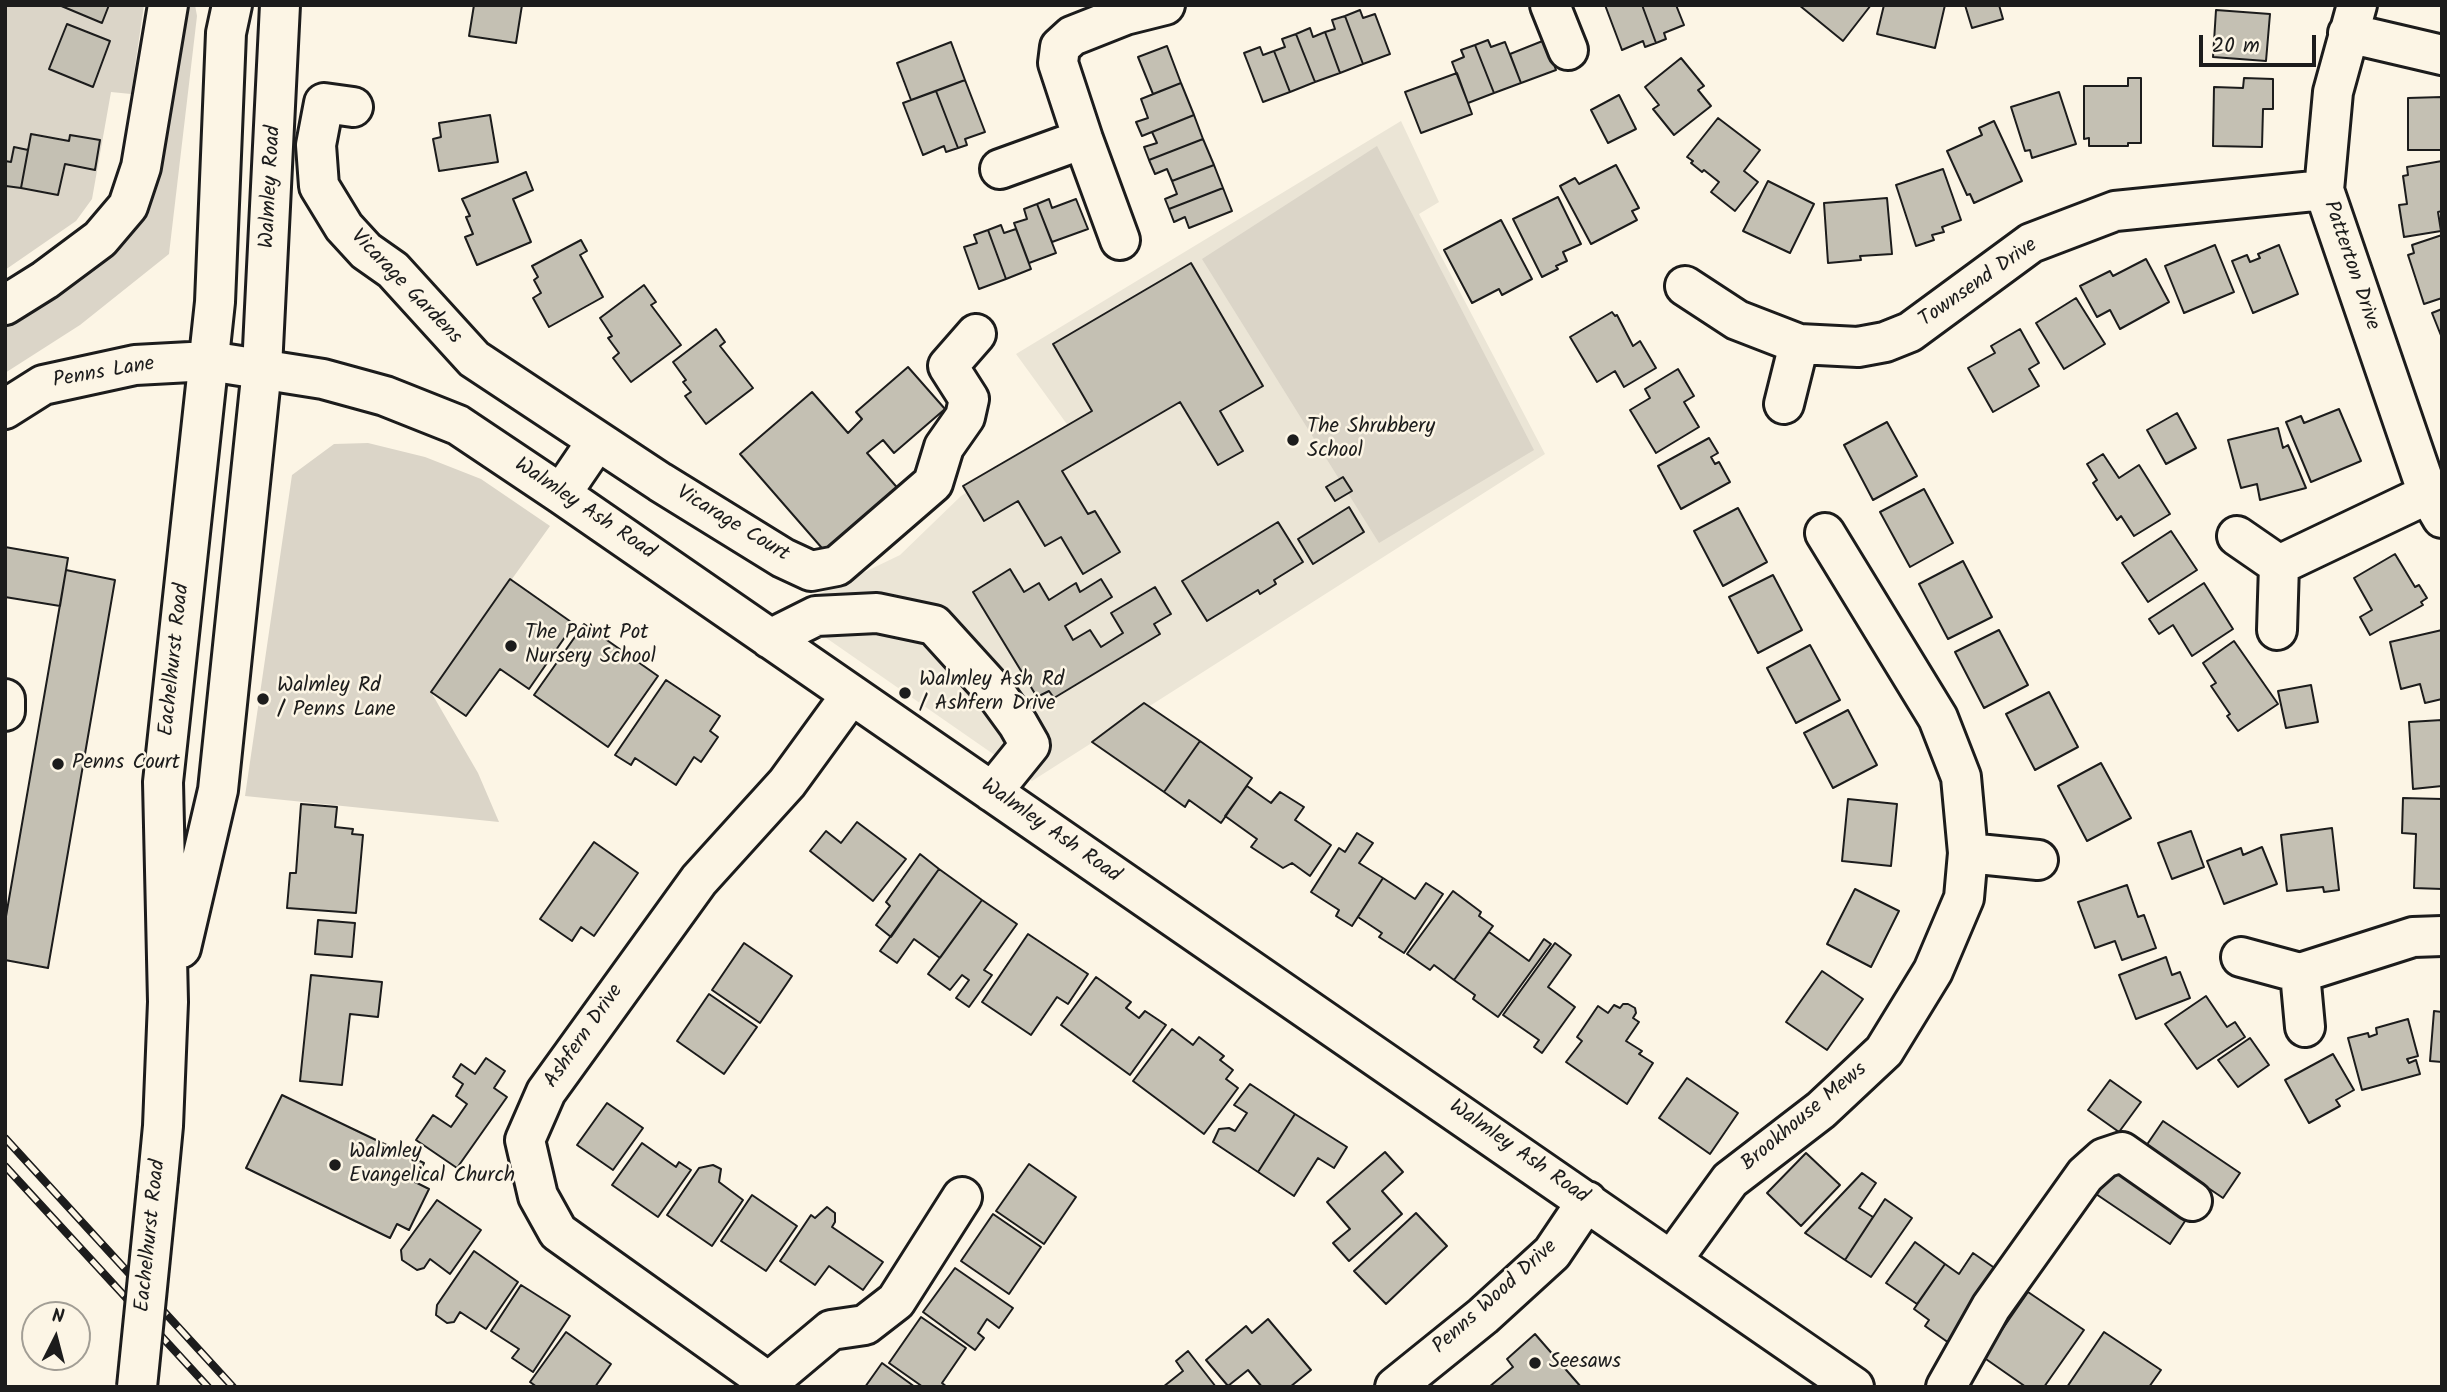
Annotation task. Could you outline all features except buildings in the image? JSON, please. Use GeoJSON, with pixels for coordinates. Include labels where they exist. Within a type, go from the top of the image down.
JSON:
{"type":"FeatureCollection","features":[{"type":"Feature","properties":{"kind":"street"},"geometry":{"type":"LineString","coordinates":[[5,305],[45,280],[100,239],[128,206],[141,167],[168,5]]}},
{"type":"Feature","properties":{"kind":"street"},"geometry":{"type":"LineString","coordinates":[[209,362],[215,302],[226,33],[232,5]]}},
{"type":"Feature","properties":{"kind":"street","name":"Walmley Road"},"geometry":{"type":"LineString","coordinates":[[262,368],[280,5]]}},
{"type":"Feature","properties":{"kind":"street"},"geometry":{"type":"LineString","coordinates":[[1120,240],[1058,63],[1060,47],[1072,36],[1104,23],[1165,5]]}},
{"type":"Feature","properties":{"kind":"street"},"geometry":{"type":"LineString","coordinates":[[1550,5],[1568,50]]}},
{"type":"Feature","properties":{"kind":"street"},"geometry":{"type":"LineString","coordinates":[[2353,19],[2442,54]]}},
{"type":"Feature","properties":{"kind":"street","name":"Patterton Drive"},"geometry":{"type":"LineString","coordinates":[[2353,19],[2333,92],[2324,190],[2435,506]]}},
{"type":"Feature","properties":{"kind":"street","name":"Vicarage Gardens"},"geometry":{"type":"LineString","coordinates":[[353,107],[324,103],[316,145],[319,186],[344,227],[366,251],[393,270],[474,359],[660,482]]}},
{"type":"Feature","properties":{"kind":"street"},"geometry":{"type":"LineString","coordinates":[[1000,169],[1083,139]]}},
{"type":"Feature","properties":{"kind":"street","name":"Townsend Drive"},"geometry":{"type":"LineString","coordinates":[[1685,286],[1737,320],[1799,344],[1858,346],[1885,342],[1910,332],[2031,243],[2115,211],[2324,190]]}},
{"type":"Feature","properties":{"kind":"street","name":"Vicarage Court"},"geometry":{"type":"LineString","coordinates":[[660,482],[783,558],[811,571],[837,566],[933,483],[944,447],[965,418],[970,399],[947,366],[976,334]]}},
{"type":"Feature","properties":{"kind":"street"},"geometry":{"type":"LineString","coordinates":[[1784,404],[1799,344]]}},
{"type":"Feature","properties":{"kind":"street","name":"Walmley Ash Road"},"geometry":{"type":"LineString","coordinates":[[209,362],[323,379],[385,396],[458,425],[1587,1200],[1854,1387]]}},
{"type":"Feature","properties":{"kind":"street","name":"Penns Lane"},"geometry":{"type":"LineString","coordinates":[[5,409],[43,385],[135,365],[209,362]]}},
{"type":"Feature","properties":{"kind":"street","name":"Eachelhurst Road"},"geometry":{"type":"LineString","coordinates":[[137,1387],[163,1126],[168,1002],[163,782],[209,362]]}},
{"type":"Feature","properties":{"kind":"street","name":"Eachelhurst Road"},"geometry":{"type":"LineString","coordinates":[[168,1002],[218,790],[262,368]]}},
{"type":"Feature","properties":{"kind":"street"},"geometry":{"type":"LineString","coordinates":[[561,494],[597,441]]}},
{"type":"Feature","properties":{"kind":"street"},"geometry":{"type":"LineString","coordinates":[[2279,565],[2435,506]]}},
{"type":"Feature","properties":{"kind":"street","name":"Brookhouse Mews"},"geometry":{"type":"LineString","coordinates":[[1672,1260],[1730,1180],[1821,1111],[1884,1051],[1938,959],[1964,898],[1968,853],[1961,778],[1938,718],[1825,533]]}},
{"type":"Feature","properties":{"kind":"street"},"geometry":{"type":"LineString","coordinates":[[2237,536],[2279,565]]}},
{"type":"Feature","properties":{"kind":"street"},"geometry":{"type":"LineString","coordinates":[[2277,630],[2279,565]]}},
{"type":"Feature","properties":{"kind":"street"},"geometry":{"type":"LineString","coordinates":[[770,639],[816,616],[877,613],[934,625],[993,691],[1018,724],[1030,746],[992,792]]}},
{"type":"Feature","properties":{"kind":"street","name":"Ashfern Drive"},"geometry":{"type":"LineString","coordinates":[[851,695],[787,783],[698,880],[546,1092],[525,1140],[538,1196],[558,1232],[766,1384],[831,1330],[865,1325],[897,1301],[962,1197]]}},
{"type":"Feature","properties":{"kind":"street"},"geometry":{"type":"LineString","coordinates":[[5,699],[5,711]]}},
{"type":"Feature","properties":{"kind":"street"},"geometry":{"type":"LineString","coordinates":[[1968,853],[2038,860]]}},
{"type":"Feature","properties":{"kind":"street"},"geometry":{"type":"LineString","coordinates":[[2241,957],[2300,973],[2413,937],[2442,936]]}},
{"type":"Feature","properties":{"kind":"street"},"geometry":{"type":"LineString","coordinates":[[2300,973],[2305,1027]]}},
{"type":"Feature","properties":{"kind":"street"},"geometry":{"type":"LineString","coordinates":[[1946,1387],[1991,1307],[2085,1175],[2104,1158],[2122,1152],[2192,1201]]}},
{"type":"Feature","properties":{"kind":"street","name":"Penns Wood Drive"},"geometry":{"type":"LineString","coordinates":[[1395,1387],[1483,1316],[1552,1253],[1587,1200]]}},
{"type":"Feature","properties":{"kind":"shaded area"},"geometry":{"type":"Polygon","coordinates":[[[5,5],[144,5],[131,94],[111,92],[92,199],[76,221],[5,270],[5,5]]]}},
{"type":"Feature","properties":{"kind":"shaded area"},"geometry":{"type":"Polygon","coordinates":[[[184,5],[195,5],[197,16],[169,254],[80,325],[5,373],[5,324],[91,264],[184,5]]]}},
{"type":"Feature","properties":{"kind":"shaded area","name":"The Shrubbery School"},"geometry":{"type":"Polygon","coordinates":[[[1401,121],[1439,202],[1419,214],[1545,454],[1032,781],[786,610],[900,555],[961,496],[1069,427],[1016,354],[1401,121]]]}},
{"type":"Feature","properties":{"kind":"shaded area"},"geometry":{"type":"Polygon","coordinates":[[[1377,146],[1534,450],[1379,543],[1202,259],[1377,146]]]}},
{"type":"Feature","properties":{"kind":"shaded area"},"geometry":{"type":"Polygon","coordinates":[[[368,443],[425,457],[481,479],[550,526],[431,692],[478,773],[499,822],[245,796],[292,475],[334,444],[368,443]]]}},
{"type":"Feature","properties":{"kind":"railway"},"geometry":{"type":"LineString","coordinates":[[5,1138],[233,1387]]}},
{"type":"Feature","properties":{"kind":"railway"},"geometry":{"type":"LineString","coordinates":[[5,1166],[208,1387]]}},
{"type":"Feature","properties":{"kind":"place","name":"The Shrubbery School"},"geometry":{"type":"Point","coordinates":[1293,440]}},
{"type":"Feature","properties":{"kind":"place","name":"The Paint Pot Nursery School"},"geometry":{"type":"Point","coordinates":[511,646]}},
{"type":"Feature","properties":{"kind":"place","name":"Walmley Ash Rd / Ashfern Drive"},"geometry":{"type":"Point","coordinates":[905,693]}},
{"type":"Feature","properties":{"kind":"place","name":"Walmley Rd / Penns Lane"},"geometry":{"type":"Point","coordinates":[263,699]}},
{"type":"Feature","properties":{"kind":"place","name":"Penns Court"},"geometry":{"type":"Point","coordinates":[58,764]}},
{"type":"Feature","properties":{"kind":"place","name":"Walmley Evangelical Church"},"geometry":{"type":"Point","coordinates":[335,1165]}},
{"type":"Feature","properties":{"kind":"place","name":"Seesaws"},"geometry":{"type":"Point","coordinates":[1535,1363]}}]}
